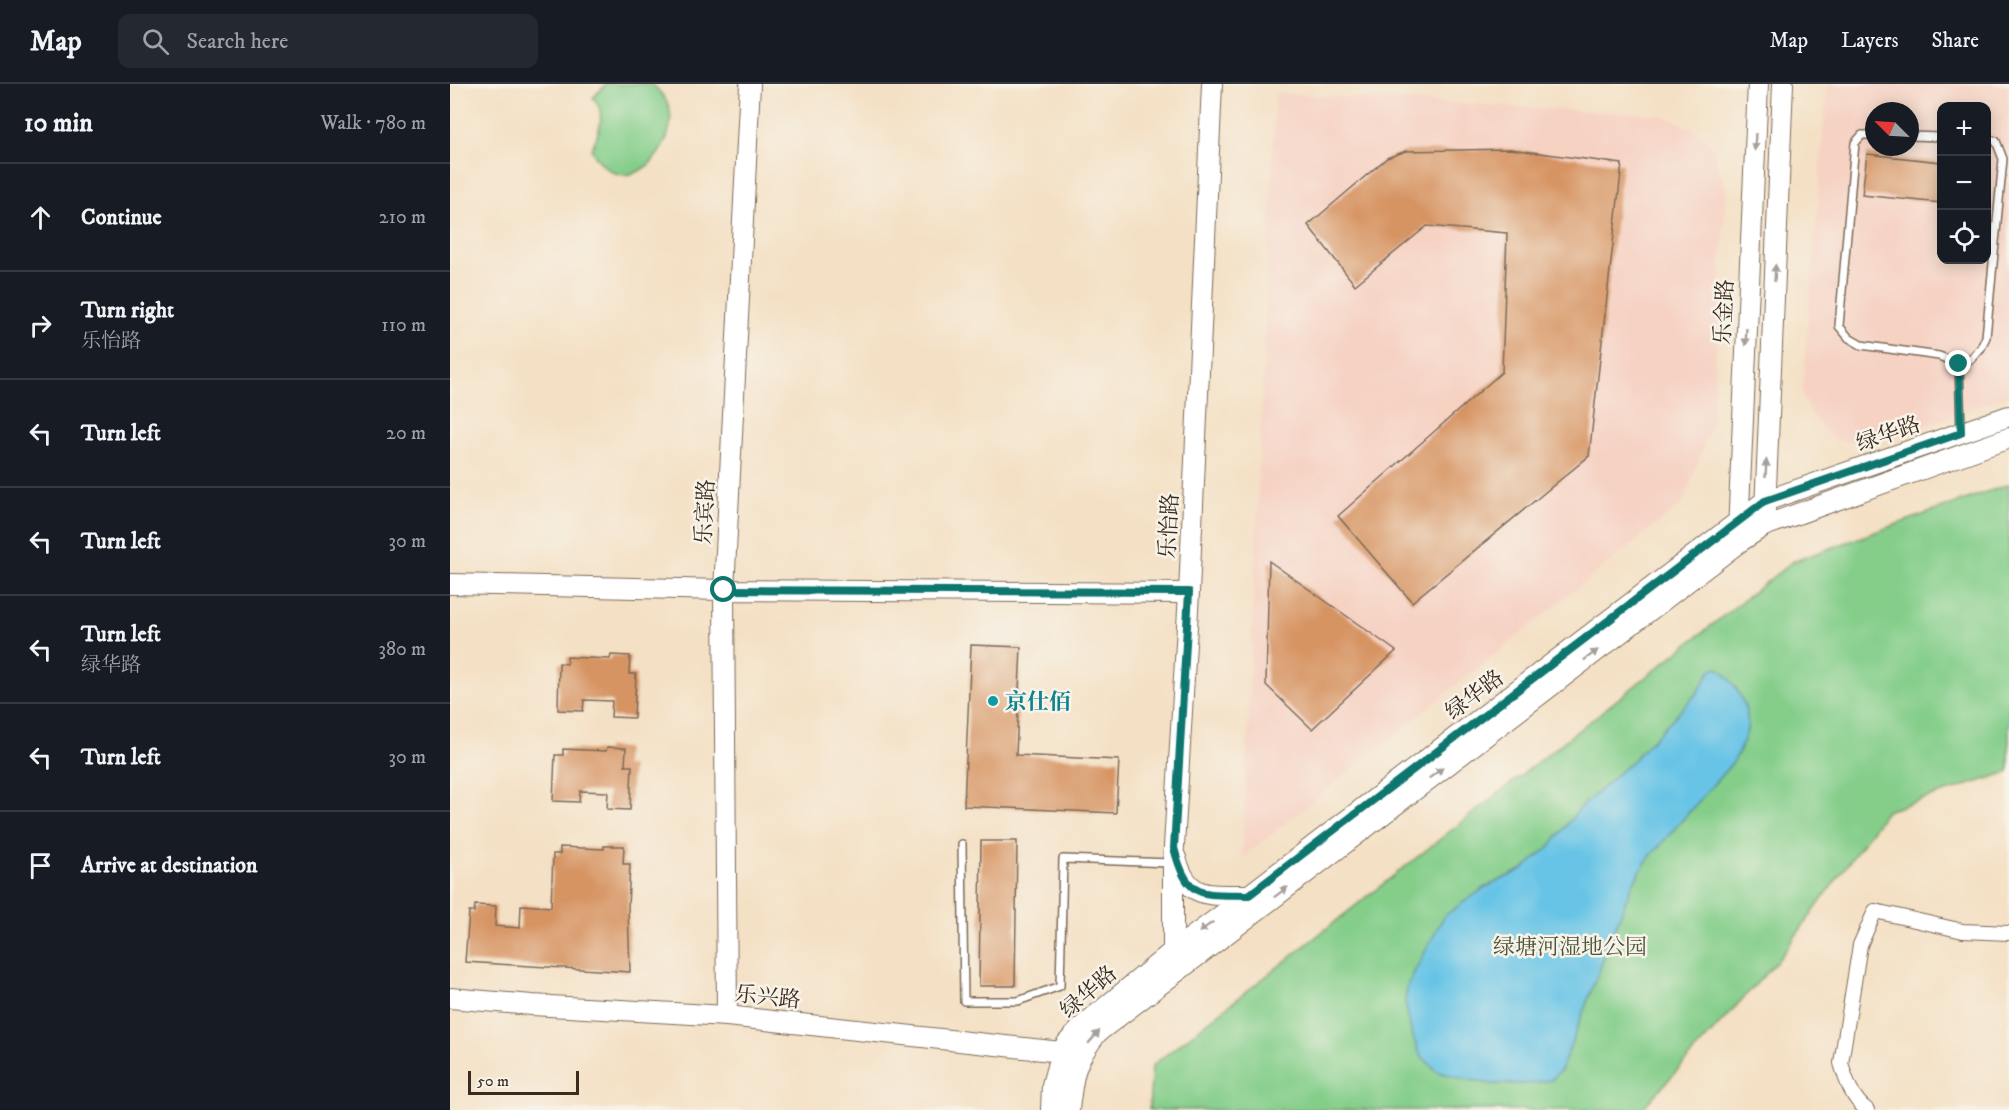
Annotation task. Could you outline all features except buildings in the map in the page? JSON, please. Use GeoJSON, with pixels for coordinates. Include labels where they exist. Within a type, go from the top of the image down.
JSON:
{"type":"FeatureCollection","features":[{"type":"Feature","properties":{"kind":"main road","name":"乐宾路"},"geometry":{"type":"LineString","coordinates":[[728,1016],[724,590],[750,84]]}},
{"type":"Feature","properties":{"kind":"main road","name":"乐怡路"},"geometry":{"type":"LineString","coordinates":[[1178,959],[1173,855],[1189,592],[1212,84]]}},
{"type":"Feature","properties":{"kind":"main road","name":"乐金路"},"geometry":{"type":"LineString","coordinates":[[1738,543],[1758,84]]}},
{"type":"Feature","properties":{"kind":"main road"},"geometry":{"type":"LineString","coordinates":[[1764,526],[1783,84]]}},
{"type":"Feature","properties":{"kind":"main road","name":"绿华路"},"geometry":{"type":"LineString","coordinates":[[1068,1110],[1073,1073],[1083,1051],[1098,1032],[1249,895],[1765,501],[2009,416]]}},
{"type":"Feature","properties":{"kind":"main road","name":"绿华路"},"geometry":{"type":"LineString","coordinates":[[1051,1110],[1052,1085],[1061,1052],[1084,1025],[1178,959],[1738,543],[1764,526],[2009,438]]}},
{"type":"Feature","properties":{"kind":"main road"},"geometry":{"type":"LineString","coordinates":[[450,584],[724,590],[1189,592]]}},
{"type":"Feature","properties":{"kind":"main road"},"geometry":{"type":"LineString","coordinates":[[1173,855],[1180,872],[1191,888],[1202,893],[1249,895]]}},
{"type":"Feature","properties":{"kind":"main road","name":"乐兴路"},"geometry":{"type":"LineString","coordinates":[[450,998],[728,1016],[1061,1052],[1080,1058]]}},
{"type":"Feature","properties":{"kind":"street"},"geometry":{"type":"LineString","coordinates":[[1867,1110],[1858,1103],[1846,1080],[1841,1063],[1860,945],[1875,911],[1963,931],[2009,933]]}},
{"type":"Feature","properties":{"kind":"lane"},"geometry":{"type":"LineString","coordinates":[[1865,135],[1862,135],[1855,143],[1839,326],[1849,338],[1861,345],[1939,356],[1959,364],[1970,360],[1981,348],[1986,337],[2003,159],[1996,141],[1991,140]]}},
{"type":"Feature","properties":{"kind":"lane"},"geometry":{"type":"LineString","coordinates":[[1919,136],[1937,137]]}},
{"type":"Feature","properties":{"kind":"lane"},"geometry":{"type":"LineString","coordinates":[[1959,364],[1961,433]]}},
{"type":"Feature","properties":{"kind":"lane"},"geometry":{"type":"LineString","coordinates":[[962,844],[964,1001],[1018,1000],[1060,986],[1063,859],[1173,855]]}},
{"type":"Feature","properties":{"kind":"shaded area"},"geometry":{"type":"Polygon","coordinates":[[[1827,84],[2009,84],[2009,395],[1939,421],[1862,444],[1837,440],[1825,432],[1802,397],[1827,84]]]}},
{"type":"Feature","properties":{"kind":"shaded area"},"geometry":{"type":"Polygon","coordinates":[[[1275,93],[1663,115],[1694,129],[1711,145],[1726,189],[1712,423],[1683,503],[1242,858],[1275,93]]]}},
{"type":"Feature","properties":{"kind":"green space"},"geometry":{"type":"Polygon","coordinates":[[[606,84],[652,84],[669,107],[670,124],[667,138],[651,163],[640,171],[627,174],[615,173],[602,164],[591,149],[597,137],[601,116],[600,109],[593,98],[606,84]]]}},
{"type":"Feature","properties":{"kind":"green space","name":"绿塘河湿地公园"},"geometry":{"type":"Polygon","coordinates":[[[2009,484],[2009,772],[1886,811],[1779,959],[1641,1110],[1149,1110],[1152,1066],[1792,562],[2009,484]]]}},
{"type":"Feature","properties":{"kind":"water"},"geometry":{"type":"Polygon","coordinates":[[[1717,667],[1735,687],[1744,703],[1748,721],[1743,742],[1734,761],[1648,859],[1631,887],[1561,1070],[1551,1080],[1529,1084],[1492,1084],[1438,1072],[1420,1055],[1411,1031],[1405,1001],[1408,984],[1444,916],[1486,887],[1523,869],[1550,846],[1580,808],[1635,758],[1697,693],[1711,670],[1717,667]]]}},
{"type":"Feature","properties":{"kind":"place","name":"京仕佰"},"geometry":{"type":"Point","coordinates":[993,701]}},
{"type":"Feature","properties":{"kind":"route"},"geometry":{"type":"LineString","coordinates":[[724,590],[1189,592],[1174,848],[1180,872],[1191,888],[1202,893],[1249,895],[1765,501],[1961,433],[1959,364]]}}]}
